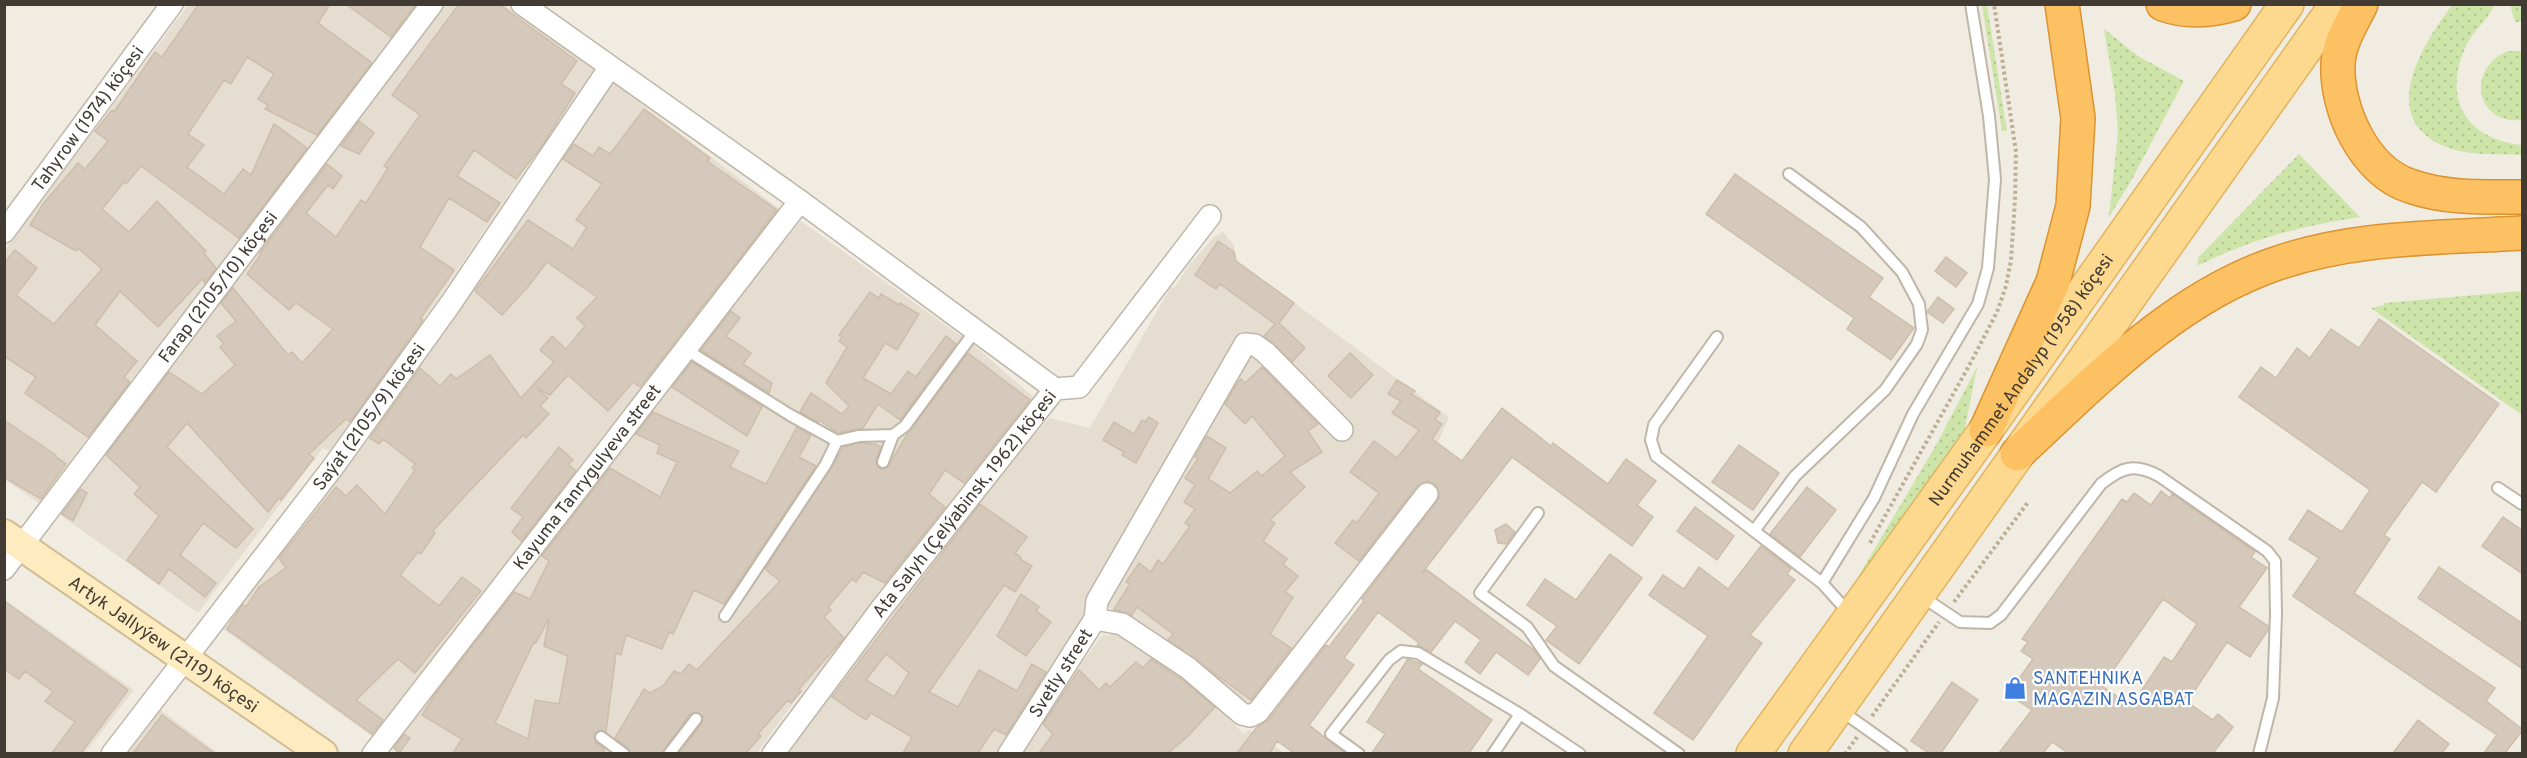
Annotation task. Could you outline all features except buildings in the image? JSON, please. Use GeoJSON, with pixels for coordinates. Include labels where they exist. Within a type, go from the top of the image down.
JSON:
{"type":"FeatureCollection","features":[{"type":"Feature","properties":{"kind":"highway"},"geometry":{"type":"LineString","coordinates":[[1986,430],[2053,282],[2073,206],[2078,118],[2062,4]]}},
{"type":"Feature","properties":{"kind":"highway"},"geometry":{"type":"LineString","coordinates":[[2163,4],[2185,11],[2208,10],[2234,4]]}},
{"type":"Feature","properties":{"kind":"highway"},"geometry":{"type":"LineString","coordinates":[[2361,4],[2343,39],[2338,62],[2342,103],[2359,143],[2373,159],[2407,186],[2465,198],[2523,196]]}},
{"type":"Feature","properties":{"kind":"highway"},"geometry":{"type":"LineString","coordinates":[[2017,454],[2150,336],[2185,309],[2229,283],[2275,264],[2319,252],[2372,242],[2523,233]]}},
{"type":"Feature","properties":{"kind":"main road","name":"Nurmuhammet Andalyp (1958) köçesi"},"geometry":{"type":"LineString","coordinates":[[1753,753],[1986,430],[2287,4]]}},
{"type":"Feature","properties":{"kind":"main road"},"geometry":{"type":"LineString","coordinates":[[1805,753],[2337,4]]}},
{"type":"Feature","properties":{"kind":"street","name":"Tahyrow (1974) köçesi"},"geometry":{"type":"LineString","coordinates":[[4,232],[172,4]]}},
{"type":"Feature","properties":{"kind":"street","name":"Farap (2105/10) köçesi"},"geometry":{"type":"LineString","coordinates":[[4,569],[13,541],[432,4]]}},
{"type":"Feature","properties":{"kind":"street"},"geometry":{"type":"LineString","coordinates":[[522,4],[800,201],[1054,389]]}},
{"type":"Feature","properties":{"kind":"street","name":"Saýat (2105/9) köçesi"},"geometry":{"type":"LineString","coordinates":[[112,753],[333,467],[451,303],[610,67]]}},
{"type":"Feature","properties":{"kind":"street","name":"Kayuma Tanrygulyeva street"},"geometry":{"type":"LineString","coordinates":[[373,753],[800,201]]}},
{"type":"Feature","properties":{"kind":"street","name":"Ata Salyh (Çelýabinsk, 1962) köçesi"},"geometry":{"type":"LineString","coordinates":[[773,753],[881,609],[1054,389],[1079,387],[1210,216]]}},
{"type":"Feature","properties":{"kind":"street"},"geometry":{"type":"LineString","coordinates":[[1095,620],[1097,602],[1245,344],[1255,345],[1265,352],[1342,430]]}},
{"type":"Feature","properties":{"kind":"street","name":"Svetly street"},"geometry":{"type":"LineString","coordinates":[[1009,753],[1095,620],[1122,624],[1188,668],[1242,714],[1250,716],[1258,712],[1427,494]]}},
{"type":"Feature","properties":{"kind":"street","name":"Artyk Jallyýew (2119) köçesi"},"geometry":{"type":"LineString","coordinates":[[13,541],[323,753]]}},
{"type":"Feature","properties":{"kind":"lane"},"geometry":{"type":"LineString","coordinates":[[1822,583],[1874,498],[1913,414],[1978,304],[1988,268],[1995,179],[1989,116],[1971,4]]}},
{"type":"Feature","properties":{"kind":"lane"},"geometry":{"type":"LineString","coordinates":[[1754,531],[1795,476],[1885,390],[1917,344],[1922,330],[1919,304],[1902,272],[1861,227],[1789,174]]}},
{"type":"Feature","properties":{"kind":"lane"},"geometry":{"type":"LineString","coordinates":[[883,462],[893,435],[905,426],[975,331]]}},
{"type":"Feature","properties":{"kind":"lane"},"geometry":{"type":"LineString","coordinates":[[1717,337],[1654,424],[1651,440],[1656,456],[1822,583],[1851,615]]}},
{"type":"Feature","properties":{"kind":"lane"},"geometry":{"type":"LineString","coordinates":[[685,350],[790,415],[837,441],[859,436],[893,435]]}},
{"type":"Feature","properties":{"kind":"lane"},"geometry":{"type":"LineString","coordinates":[[725,616],[826,464],[837,441]]}},
{"type":"Feature","properties":{"kind":"lane"},"geometry":{"type":"LineString","coordinates":[[1918,594],[1960,622],[1990,623],[2001,615],[2101,484],[2117,471],[2145,469],[2160,476],[2267,551],[2275,561],[2273,698],[2259,753]]}},
{"type":"Feature","properties":{"kind":"lane"},"geometry":{"type":"LineString","coordinates":[[2498,488],[2523,504]]}},
{"type":"Feature","properties":{"kind":"lane"},"geometry":{"type":"LineString","coordinates":[[1538,513],[1480,593],[1527,627],[1554,666],[1679,753]]}},
{"type":"Feature","properties":{"kind":"lane"},"geometry":{"type":"LineString","coordinates":[[1359,753],[1331,734],[1389,660],[1401,651],[1418,653],[1521,714],[1580,753]]}},
{"type":"Feature","properties":{"kind":"lane"},"geometry":{"type":"LineString","coordinates":[[1837,708],[1902,753]]}},
{"type":"Feature","properties":{"kind":"lane"},"geometry":{"type":"LineString","coordinates":[[1493,753],[1521,714]]}},
{"type":"Feature","properties":{"kind":"lane"},"geometry":{"type":"LineString","coordinates":[[669,753],[696,719]]}},
{"type":"Feature","properties":{"kind":"lane"},"geometry":{"type":"LineString","coordinates":[[601,737],[624,753]]}},
{"type":"Feature","properties":{"kind":"shaded area"},"geometry":{"type":"Polygon","coordinates":[[[188,5],[425,5],[243,241],[131,380],[39,503],[5,480],[4,251],[188,5]]]}},
{"type":"Feature","properties":{"kind":"shaded area"},"geometry":{"type":"Polygon","coordinates":[[[439,5],[504,5],[594,69],[352,425],[329,451],[323,448],[198,613],[59,514],[439,5]]]}},
{"type":"Feature","properties":{"kind":"shaded area"},"geometry":{"type":"Polygon","coordinates":[[[611,81],[782,211],[373,737],[223,629],[275,554],[333,483],[396,398],[470,287],[550,175],[611,81]]]}},
{"type":"Feature","properties":{"kind":"shaded area"},"geometry":{"type":"Polygon","coordinates":[[[801,221],[976,347],[1037,400],[792,705],[757,753],[399,754],[392,749],[446,674],[729,305],[801,221]]]}},
{"type":"Feature","properties":{"kind":"shaded area"},"geometry":{"type":"Polygon","coordinates":[[[1223,232],[1234,245],[1236,260],[1449,417],[1411,506],[1256,708],[1094,597],[1035,702],[1002,753],[779,754],[978,498],[1049,418],[1090,428],[1171,287],[1174,288],[1190,264],[1215,236],[1223,232]]]}},
{"type":"Feature","properties":{"kind":"shaded area"},"geometry":{"type":"Polygon","coordinates":[[[4,599],[134,690],[85,753],[5,753],[4,599]]]}},
{"type":"Feature","properties":{"kind":"shaded area"},"geometry":{"type":"Polygon","coordinates":[[[1116,627],[1203,693],[1244,734],[1250,730],[1284,753],[1019,754],[1048,709],[1103,634],[1109,636],[1116,627]]]}},
{"type":"Feature","properties":{"kind":"shaded area"},"geometry":{"type":"Polygon","coordinates":[[[161,710],[218,753],[128,754],[161,710]]]}},
{"type":"Feature","properties":{"kind":"green space"},"geometry":{"type":"Polygon","coordinates":[[[1982,5],[1987,5],[2007,131],[2002,131],[1982,5]]]}},
{"type":"Feature","properties":{"kind":"green space"},"geometry":{"type":"Polygon","coordinates":[[[2452,5],[2494,5],[2468,42],[2460,61],[2457,80],[2458,96],[2463,111],[2472,124],[2485,134],[2502,141],[2522,145],[2522,155],[2483,154],[2444,146],[2424,133],[2412,117],[2409,99],[2412,79],[2419,59],[2429,39],[2452,5]]]}},
{"type":"Feature","properties":{"kind":"green space"},"geometry":{"type":"Polygon","coordinates":[[[2510,5],[2522,5],[2522,22],[2515,22],[2510,5]]]}},
{"type":"Feature","properties":{"kind":"green space"},"geometry":{"type":"Polygon","coordinates":[[[2104,29],[2138,56],[2184,81],[2131,181],[2109,217],[2118,132],[2115,94],[2104,29]]]}},
{"type":"Feature","properties":{"kind":"green space"},"geometry":{"type":"Polygon","coordinates":[[[2508,51],[2522,51],[2522,120],[2506,119],[2494,114],[2486,105],[2482,94],[2481,82],[2486,70],[2494,59],[2508,51]]]}},
{"type":"Feature","properties":{"kind":"green space"},"geometry":{"type":"Polygon","coordinates":[[[2299,154],[2360,217],[2316,225],[2257,241],[2197,266],[2198,258],[2299,154]]]}},
{"type":"Feature","properties":{"kind":"green space"},"geometry":{"type":"Polygon","coordinates":[[[2522,291],[2522,415],[2371,308],[2384,305],[2384,303],[2522,291]]]}},
{"type":"Feature","properties":{"kind":"green space"},"geometry":{"type":"Polygon","coordinates":[[[1977,367],[1963,438],[1861,577],[1858,577],[1936,445],[1977,367]]]}},
{"type":"Feature","properties":{"kind":"place","name":"SANTEHNIKA MAGAZIN ASGABAT"},"geometry":{"type":"Point","coordinates":[2015,688]}}]}
